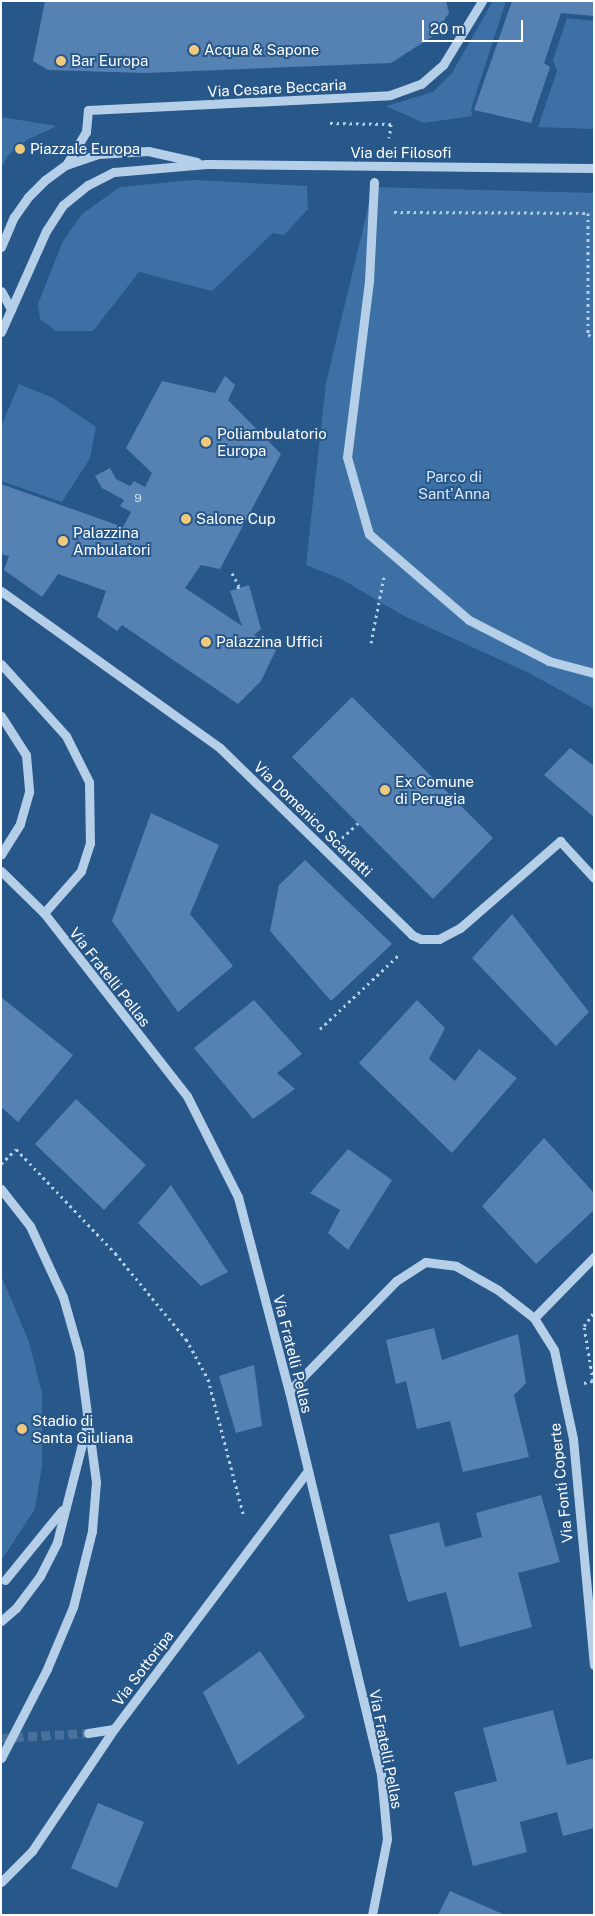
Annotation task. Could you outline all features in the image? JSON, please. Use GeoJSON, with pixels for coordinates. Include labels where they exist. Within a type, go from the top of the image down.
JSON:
{"type":"FeatureCollection","features":[{"type":"Feature","properties":{"kind":"street","name":"Via Cesare Beccaria"},"geometry":{"type":"LineString","coordinates":[[66,165],[86,132],[88,110],[390,95],[421,84],[443,64],[482,1]]}},
{"type":"Feature","properties":{"kind":"street","name":"Via dei Filosofi"},"geometry":{"type":"LineString","coordinates":[[1,247],[14,218],[28,197],[45,180],[66,165],[98,154],[148,151],[207,164]]}},
{"type":"Feature","properties":{"kind":"street","name":"Via dei Filosofi"},"geometry":{"type":"LineString","coordinates":[[1,332],[46,230],[63,205],[88,185],[114,172],[207,164],[594,168]]}},
{"type":"Feature","properties":{"kind":"street"},"geometry":{"type":"LineString","coordinates":[[374,182],[369,281],[348,457],[369,534],[469,620],[549,661],[594,673]]}},
{"type":"Feature","properties":{"kind":"street"},"geometry":{"type":"LineString","coordinates":[[1,291],[11,309]]}},
{"type":"Feature","properties":{"kind":"street","name":"Via Domenico Scarlatti"},"geometry":{"type":"LineString","coordinates":[[1,591],[220,748],[412,935],[421,939],[439,940],[460,928],[560,841],[594,878]]}},
{"type":"Feature","properties":{"kind":"street"},"geometry":{"type":"LineString","coordinates":[[1,664],[66,736],[88,782],[90,844],[81,871],[44,913]]}},
{"type":"Feature","properties":{"kind":"street"},"geometry":{"type":"LineString","coordinates":[[1,716],[26,755],[29,792],[20,824],[1,854]]}},
{"type":"Feature","properties":{"kind":"street","name":"Via Fratelli Pellas"},"geometry":{"type":"LineString","coordinates":[[1,871],[44,913],[187,1096],[238,1197],[290,1391],[307,1472],[385,1803],[387,1839],[372,1915]]}},
{"type":"Feature","properties":{"kind":"street"},"geometry":{"type":"LineString","coordinates":[[1,1189],[30,1226],[64,1297],[79,1353],[96,1482],[92,1531],[82,1574],[62,1637],[1,1758]]}},
{"type":"Feature","properties":{"kind":"street"},"geometry":{"type":"LineString","coordinates":[[534,1318],[594,1257]]}},
{"type":"Feature","properties":{"kind":"street","name":"Via Fonti Coperte"},"geometry":{"type":"LineString","coordinates":[[290,1391],[396,1281],[425,1262],[456,1266],[498,1290],[534,1318],[554,1350],[573,1439],[594,1664]]}},
{"type":"Feature","properties":{"kind":"street"},"geometry":{"type":"LineString","coordinates":[[1,1620],[16,1608],[40,1576],[57,1542],[63,1508],[76,1473],[88,1419]]}},
{"type":"Feature","properties":{"kind":"street","name":"Via Sottoripa"},"geometry":{"type":"LineString","coordinates":[[1,1882],[32,1851],[114,1729],[307,1472]]}},
{"type":"Feature","properties":{"kind":"street"},"geometry":{"type":"LineString","coordinates":[[5,1580],[35,1547],[63,1508]]}},
{"type":"Feature","properties":{"kind":"street"},"geometry":{"type":"LineString","coordinates":[[88,1733],[114,1729]]}},
{"type":"Feature","properties":{"kind":"path"},"geometry":{"type":"LineString","coordinates":[[329,99],[328,122],[391,124],[389,138]]}},
{"type":"Feature","properties":{"kind":"path"},"geometry":{"type":"LineString","coordinates":[[373,212],[588,213],[588,335],[594,336]]}},
{"type":"Feature","properties":{"kind":"path"},"geometry":{"type":"LineString","coordinates":[[370,643],[390,552]]}},
{"type":"Feature","properties":{"kind":"path"},"geometry":{"type":"LineString","coordinates":[[232,572],[239,586],[237,589]]}},
{"type":"Feature","properties":{"kind":"path"},"geometry":{"type":"LineString","coordinates":[[320,1029],[398,958]]}},
{"type":"Feature","properties":{"kind":"path"},"geometry":{"type":"LineString","coordinates":[[1,1164],[16,1149],[115,1252],[186,1339],[208,1379],[244,1518]]}},
{"type":"Feature","properties":{"kind":"green space"},"geometry":{"type":"Polygon","coordinates":[[[493,1],[506,1],[471,109],[472,116],[424,123],[386,106],[433,92],[452,73],[493,1]]]}},
{"type":"Feature","properties":{"kind":"green space"},"geometry":{"type":"Polygon","coordinates":[[[567,18],[594,21],[594,129],[538,127],[557,71],[553,60],[567,18]]]}},
{"type":"Feature","properties":{"kind":"green space"},"geometry":{"type":"Polygon","coordinates":[[[1,117],[57,126],[27,140],[8,155],[1,169],[1,117]]]}},
{"type":"Feature","properties":{"kind":"green space"},"geometry":{"type":"Polygon","coordinates":[[[193,180],[307,186],[308,209],[284,235],[273,233],[212,291],[139,272],[93,331],[56,331],[40,319],[38,304],[63,241],[82,214],[120,187],[193,180]]]}},
{"type":"Feature","properties":{"kind":"green space","name":"Parco di Sant'Anna"},"geometry":{"type":"Polygon","coordinates":[[[373,187],[594,193],[594,709],[529,673],[404,616],[343,580],[306,565],[326,383],[373,187]]]}},
{"type":"Feature","properties":{"kind":"green space"},"geometry":{"type":"Polygon","coordinates":[[[19,384],[53,398],[96,427],[90,458],[62,502],[1,481],[1,427],[19,384]]]}},
{"type":"Feature","properties":{"kind":"green space","name":"Stadio di Santa Giuliana"},"geometry":{"type":"Polygon","coordinates":[[[1,1275],[29,1342],[42,1393],[42,1466],[35,1509],[1,1561],[1,1275]]]}},
{"type":"Feature","properties":{"kind":"building"},"geometry":{"type":"Polygon","coordinates":[[[45,1],[446,1],[449,13],[433,36],[391,63],[146,73],[48,70],[33,61],[45,1]]]}},
{"type":"Feature","properties":{"kind":"building"},"geometry":{"type":"Polygon","coordinates":[[[512,1],[594,1],[594,16],[561,13],[544,63],[550,67],[531,123],[474,110],[512,1]]]}},
{"type":"Feature","properties":{"kind":"building"},"geometry":{"type":"Polygon","coordinates":[[[225,376],[235,385],[228,400],[281,454],[220,569],[201,565],[185,588],[242,626],[230,591],[249,585],[261,629],[254,635],[276,650],[261,681],[238,704],[122,625],[117,631],[97,617],[106,591],[58,574],[42,597],[4,570],[9,556],[1,554],[1,484],[123,527],[131,512],[120,506],[124,500],[102,488],[95,476],[110,468],[116,479],[130,486],[134,481],[145,487],[152,473],[126,448],[162,381],[215,393],[225,376]]]}},
{"type":"Feature","properties":{"kind":"building","name":"Ex Comune di Perugia"},"geometry":{"type":"Polygon","coordinates":[[[352,697],[493,838],[433,899],[292,757],[352,697]]]}},
{"type":"Feature","properties":{"kind":"building"},"geometry":{"type":"Polygon","coordinates":[[[570,748],[594,766],[594,817],[544,775],[570,748]]]}},
{"type":"Feature","properties":{"kind":"building"},"geometry":{"type":"Polygon","coordinates":[[[151,813],[219,845],[190,914],[233,966],[178,1012],[112,921],[151,813]]]}},
{"type":"Feature","properties":{"kind":"building"},"geometry":{"type":"Polygon","coordinates":[[[305,860],[392,944],[331,1001],[270,931],[279,885],[305,860]]]}},
{"type":"Feature","properties":{"kind":"building"},"geometry":{"type":"Polygon","coordinates":[[[512,914],[589,1012],[556,1046],[472,958],[512,914]]]}},
{"type":"Feature","properties":{"kind":"building"},"geometry":{"type":"Polygon","coordinates":[[[1,997],[73,1055],[18,1122],[1,1107],[1,997]]]}},
{"type":"Feature","properties":{"kind":"building"},"geometry":{"type":"Polygon","coordinates":[[[254,1000],[302,1054],[277,1073],[295,1089],[253,1119],[194,1048],[254,1000]]]}},
{"type":"Feature","properties":{"kind":"building"},"geometry":{"type":"Polygon","coordinates":[[[417,1000],[445,1028],[429,1059],[455,1081],[479,1049],[517,1078],[452,1153],[359,1063],[417,1000]]]}},
{"type":"Feature","properties":{"kind":"building"},"geometry":{"type":"Polygon","coordinates":[[[76,1099],[146,1165],[104,1210],[35,1144],[76,1099]]]}},
{"type":"Feature","properties":{"kind":"building"},"geometry":{"type":"Polygon","coordinates":[[[544,1138],[594,1193],[594,1210],[536,1264],[482,1206],[544,1138]]]}},
{"type":"Feature","properties":{"kind":"building"},"geometry":{"type":"Polygon","coordinates":[[[348,1149],[392,1180],[348,1250],[328,1233],[340,1210],[310,1193],[348,1149]]]}},
{"type":"Feature","properties":{"kind":"building"},"geometry":{"type":"Polygon","coordinates":[[[171,1185],[228,1272],[201,1286],[138,1223],[171,1185]]]}},
{"type":"Feature","properties":{"kind":"building"},"geometry":{"type":"Polygon","coordinates":[[[434,1328],[442,1360],[518,1334],[526,1383],[514,1395],[529,1457],[463,1472],[450,1421],[417,1429],[406,1381],[396,1384],[386,1340],[434,1328]]]}},
{"type":"Feature","properties":{"kind":"building"},"geometry":{"type":"Polygon","coordinates":[[[254,1365],[262,1426],[236,1433],[219,1376],[254,1365]]]}},
{"type":"Feature","properties":{"kind":"building"},"geometry":{"type":"Polygon","coordinates":[[[541,1495],[560,1562],[518,1573],[532,1627],[460,1647],[446,1592],[408,1602],[389,1535],[439,1522],[445,1547],[482,1537],[476,1513],[541,1495]]]}},
{"type":"Feature","properties":{"kind":"building"},"geometry":{"type":"Polygon","coordinates":[[[260,1651],[305,1717],[238,1765],[203,1692],[260,1651]]]}},
{"type":"Feature","properties":{"kind":"building"},"geometry":{"type":"Polygon","coordinates":[[[553,1710],[567,1765],[594,1758],[594,1828],[563,1836],[557,1812],[520,1822],[527,1852],[473,1866],[454,1792],[497,1781],[483,1728],[553,1710]]]}},
{"type":"Feature","properties":{"kind":"building"},"geometry":{"type":"Polygon","coordinates":[[[98,1803],[144,1822],[117,1888],[71,1868],[98,1803]]]}},
{"type":"Feature","properties":{"kind":"building"},"geometry":{"type":"Polygon","coordinates":[[[450,1891],[505,1915],[438,1915],[450,1891]]]}},
{"type":"Feature","properties":{"kind":"tunnel"},"geometry":{"type":"LineString","coordinates":[[1,1738],[88,1733]]}},
{"type":"Feature","properties":{"kind":"place","name":"Acqua & Sapone"},"geometry":{"type":"Point","coordinates":[194,50]}},
{"type":"Feature","properties":{"kind":"place","name":"Bar Europa"},"geometry":{"type":"Point","coordinates":[61,61]}},
{"type":"Feature","properties":{"kind":"place","name":"Piazzale Europa"},"geometry":{"type":"Point","coordinates":[20,149]}},
{"type":"Feature","properties":{"kind":"place","name":"Poliambulatorio Europa"},"geometry":{"type":"Point","coordinates":[206,442]}},
{"type":"Feature","properties":{"kind":"place","name":"Salone Cup"},"geometry":{"type":"Point","coordinates":[186,519]}},
{"type":"Feature","properties":{"kind":"place","name":"Palazzina Ambulatori"},"geometry":{"type":"Point","coordinates":[63,541]}},
{"type":"Feature","properties":{"kind":"place","name":"Palazzina Uffici"},"geometry":{"type":"Point","coordinates":[206,642]}},
{"type":"Feature","properties":{"kind":"place","name":"Ex Comune di Perugia"},"geometry":{"type":"Point","coordinates":[385,790]}},
{"type":"Feature","properties":{"kind":"place","name":"Stadio di Santa Giuliana"},"geometry":{"type":"Point","coordinates":[22,1429]}}]}
